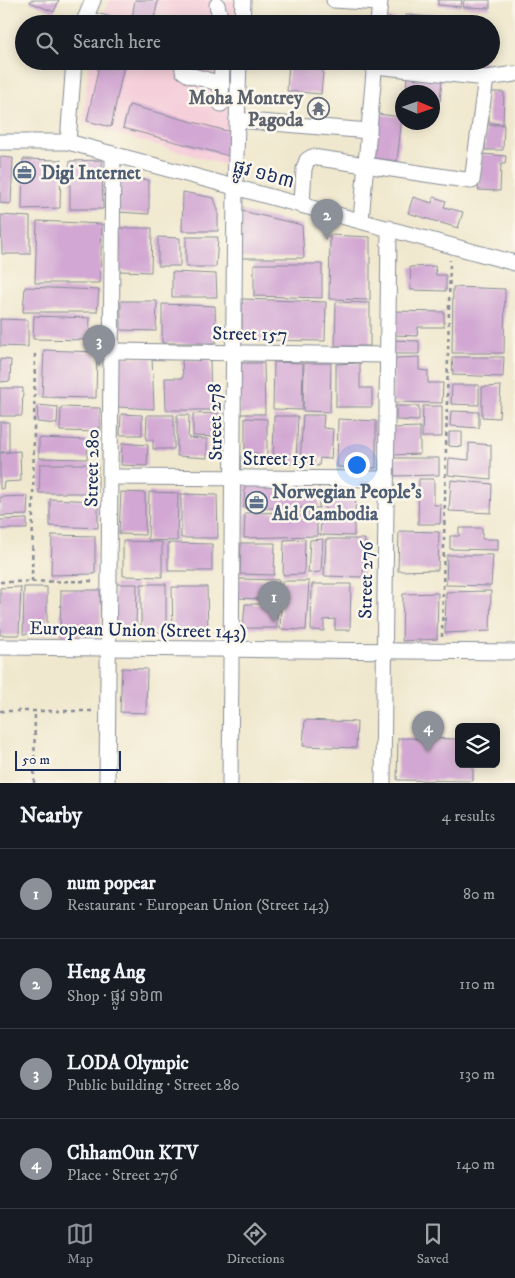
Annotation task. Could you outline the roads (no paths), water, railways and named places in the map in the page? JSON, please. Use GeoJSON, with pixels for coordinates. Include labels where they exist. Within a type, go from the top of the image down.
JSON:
{"type":"FeatureCollection","features":[{"type":"Feature","properties":{"kind":"street"},"geometry":{"type":"LineString","coordinates":[[87,15],[93,0]]}},
{"type":"Feature","properties":{"kind":"street"},"geometry":{"type":"LineString","coordinates":[[243,15],[244,0]]}},
{"type":"Feature","properties":{"kind":"street"},"geometry":{"type":"LineString","coordinates":[[334,0],[379,2],[378,15]]}},
{"type":"Feature","properties":{"kind":"street"},"geometry":{"type":"LineString","coordinates":[[217,5],[220,15]]}},
{"type":"Feature","properties":{"kind":"street"},"geometry":{"type":"LineString","coordinates":[[68,142],[73,70]]}},
{"type":"Feature","properties":{"kind":"street"},"geometry":{"type":"LineString","coordinates":[[183,70],[189,75],[222,84]]}},
{"type":"Feature","properties":{"kind":"street"},"geometry":{"type":"LineString","coordinates":[[222,70],[222,104]]}},
{"type":"Feature","properties":{"kind":"street","name":"Street 278"},"geometry":{"type":"LineString","coordinates":[[230,783],[235,186],[239,70]]}},
{"type":"Feature","properties":{"kind":"street"},"geometry":{"type":"LineString","coordinates":[[361,220],[374,70]]}},
{"type":"Feature","properties":{"kind":"street"},"geometry":{"type":"LineString","coordinates":[[423,70],[486,78],[515,74]]}},
{"type":"Feature","properties":{"kind":"street"},"geometry":{"type":"LineString","coordinates":[[302,204],[304,168],[306,160],[312,157],[472,181],[486,78]]}},
{"type":"Feature","properties":{"kind":"street"},"geometry":{"type":"LineString","coordinates":[[237,120],[369,131]]}},
{"type":"Feature","properties":{"kind":"street","name":"ផ្លូវ ១៦៣"},"geometry":{"type":"LineString","coordinates":[[0,142],[68,142],[515,262]]}},
{"type":"Feature","properties":{"kind":"street","name":"Street 280"},"geometry":{"type":"LineString","coordinates":[[107,783],[113,351],[113,154]]}},
{"type":"Feature","properties":{"kind":"street","name":"Street 276"},"geometry":{"type":"LineString","coordinates":[[383,783],[389,228]]}},
{"type":"Feature","properties":{"kind":"street","name":"Street 157"},"geometry":{"type":"LineString","coordinates":[[113,351],[387,354]]}},
{"type":"Feature","properties":{"kind":"street","name":"Street 151"},"geometry":{"type":"LineString","coordinates":[[111,477],[386,479]]}},
{"type":"Feature","properties":{"kind":"street","name":"European Union (Street 143)"},"geometry":{"type":"LineString","coordinates":[[0,648],[515,652]]}},
{"type":"Feature","properties":{"kind":"place","name":"Moha Montrey Pagoda"},"geometry":{"type":"Point","coordinates":[319,108]}},
{"type":"Feature","properties":{"kind":"place","name":"Digi Internet"},"geometry":{"type":"Point","coordinates":[25,172]}},
{"type":"Feature","properties":{"kind":"place","name":"Heng Ang"},"geometry":{"type":"Point","coordinates":[327,240]}},
{"type":"Feature","properties":{"kind":"place","name":"LODA Olympic"},"geometry":{"type":"Point","coordinates":[99,366]}},
{"type":"Feature","properties":{"kind":"place","name":"Norwegian People's Aid Cambodia"},"geometry":{"type":"Point","coordinates":[256,502]}},
{"type":"Feature","properties":{"kind":"place","name":"num popear"},"geometry":{"type":"Point","coordinates":[274,622]}},
{"type":"Feature","properties":{"kind":"place","name":"ChhamOun KTV"},"geometry":{"type":"Point","coordinates":[428,752]}}]}
